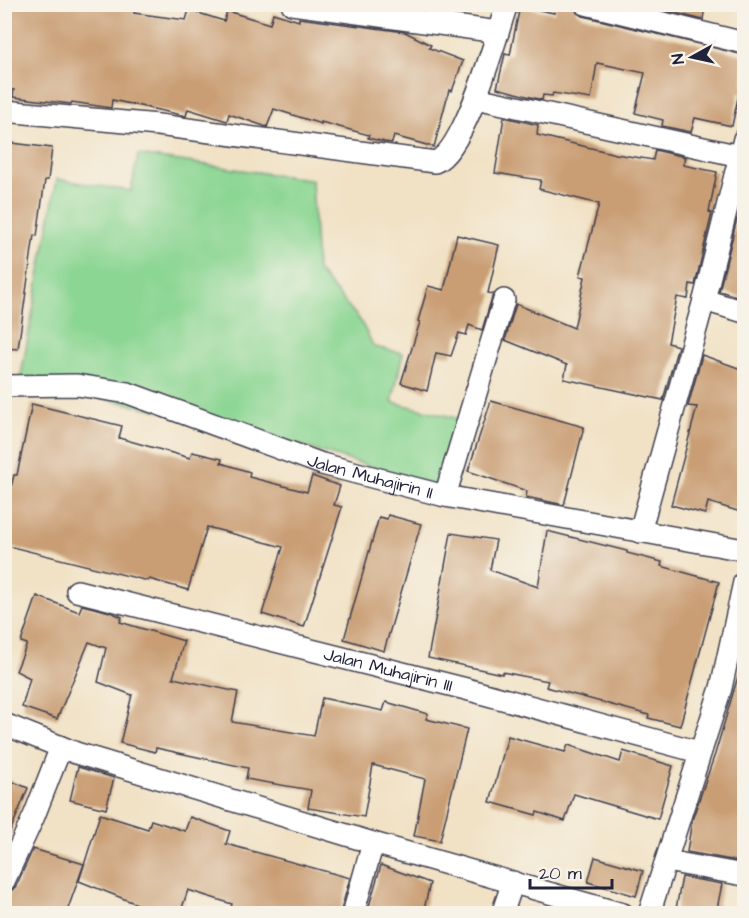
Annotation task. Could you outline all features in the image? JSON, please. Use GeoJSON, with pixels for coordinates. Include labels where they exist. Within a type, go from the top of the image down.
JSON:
{"type":"FeatureCollection","features":[{"type":"Feature","properties":{"kind":"street"},"geometry":{"type":"LineString","coordinates":[[292,4],[498,32]]}},
{"type":"Feature","properties":{"kind":"street"},"geometry":{"type":"LineString","coordinates":[[4,111],[158,125],[435,162],[443,159],[458,136],[476,98],[507,4]]}},
{"type":"Feature","properties":{"kind":"street"},"geometry":{"type":"LineString","coordinates":[[586,4],[744,43]]}},
{"type":"Feature","properties":{"kind":"street"},"geometry":{"type":"LineString","coordinates":[[476,98],[742,148],[704,300],[640,532]]}},
{"type":"Feature","properties":{"kind":"street"},"geometry":{"type":"LineString","coordinates":[[445,496],[504,300]]}},
{"type":"Feature","properties":{"kind":"street"},"geometry":{"type":"LineString","coordinates":[[704,300],[744,312]]}},
{"type":"Feature","properties":{"kind":"street","name":"Jalan Muhajirin II"},"geometry":{"type":"LineString","coordinates":[[6,392],[78,385],[128,393],[322,464],[445,496],[744,550]]}},
{"type":"Feature","properties":{"kind":"street"},"geometry":{"type":"LineString","coordinates":[[649,914],[721,688],[744,582]]}},
{"type":"Feature","properties":{"kind":"street","name":"Jalan Muhajirin III"},"geometry":{"type":"LineString","coordinates":[[77,591],[466,688],[699,752]]}},
{"type":"Feature","properties":{"kind":"street"},"geometry":{"type":"LineString","coordinates":[[4,724],[61,747],[373,843],[623,914]]}},
{"type":"Feature","properties":{"kind":"street"},"geometry":{"type":"LineString","coordinates":[[4,881],[34,816],[61,747]]}},
{"type":"Feature","properties":{"kind":"street"},"geometry":{"type":"LineString","coordinates":[[352,914],[373,843]]}},
{"type":"Feature","properties":{"kind":"street"},"geometry":{"type":"LineString","coordinates":[[666,861],[744,875]]}},
{"type":"Feature","properties":{"kind":"street"},"geometry":{"type":"LineString","coordinates":[[502,914],[513,882]]}},
{"type":"Feature","properties":{"kind":"green space"},"geometry":{"type":"Polygon","coordinates":[[[138,155],[312,180],[317,270],[360,320],[374,347],[403,353],[392,402],[472,422],[452,491],[242,428],[20,381],[57,179],[131,191],[138,155]]]}},
{"type":"Feature","properties":{"kind":"building"},"geometry":{"type":"Polygon","coordinates":[[[4,4],[135,4],[134,13],[186,20],[189,10],[224,21],[227,11],[270,24],[273,13],[299,21],[299,18],[405,32],[431,45],[429,48],[463,61],[452,91],[449,90],[434,147],[394,136],[392,143],[368,138],[369,135],[321,122],[321,124],[274,109],[267,127],[229,114],[227,121],[188,109],[186,116],[112,100],[111,108],[13,97],[14,90],[4,89],[4,4]]]}},
{"type":"Feature","properties":{"kind":"building"},"geometry":{"type":"Polygon","coordinates":[[[556,4],[574,4],[577,13],[583,16],[744,55],[744,94],[739,93],[732,126],[695,118],[691,132],[662,126],[663,120],[635,113],[645,73],[597,63],[591,99],[553,93],[552,96],[543,95],[542,100],[497,88],[505,54],[510,55],[520,6],[554,13],[556,4]]]}},
{"type":"Feature","properties":{"kind":"building"},"geometry":{"type":"Polygon","coordinates":[[[641,4],[705,4],[703,20],[641,4]]]}},
{"type":"Feature","properties":{"kind":"building"},"geometry":{"type":"Polygon","coordinates":[[[504,117],[538,125],[537,135],[616,154],[653,160],[655,150],[685,157],[683,165],[717,172],[709,212],[712,213],[695,285],[690,284],[688,299],[677,297],[668,343],[678,346],[663,400],[564,379],[567,365],[505,340],[516,304],[574,328],[585,277],[580,276],[599,204],[539,189],[541,180],[495,173],[504,117]]]}},
{"type":"Feature","properties":{"kind":"building"},"geometry":{"type":"Polygon","coordinates":[[[4,142],[52,148],[37,236],[34,235],[18,349],[4,348],[4,212],[10,175],[4,174],[4,142]]]}},
{"type":"Feature","properties":{"kind":"building"},"geometry":{"type":"Polygon","coordinates":[[[737,219],[744,221],[744,298],[719,291],[737,219]]]}},
{"type":"Feature","properties":{"kind":"building"},"geometry":{"type":"Polygon","coordinates":[[[457,235],[499,245],[488,293],[493,294],[482,330],[469,325],[466,335],[459,333],[451,356],[436,353],[427,391],[401,383],[420,322],[418,321],[428,286],[444,290],[457,235]]]}},
{"type":"Feature","properties":{"kind":"building"},"geometry":{"type":"Polygon","coordinates":[[[702,355],[744,370],[744,513],[708,502],[705,514],[671,505],[697,407],[688,406],[702,355]]]}},
{"type":"Feature","properties":{"kind":"building"},"geometry":{"type":"Polygon","coordinates":[[[491,401],[584,427],[564,505],[526,497],[527,491],[468,471],[491,401]]]}},
{"type":"Feature","properties":{"kind":"building"},"geometry":{"type":"Polygon","coordinates":[[[32,404],[122,426],[119,438],[190,458],[192,452],[222,459],[221,463],[250,472],[249,477],[307,492],[312,476],[340,486],[334,505],[342,507],[304,627],[262,614],[283,547],[207,527],[188,590],[4,545],[4,515],[14,475],[17,475],[32,404]]]}},
{"type":"Feature","properties":{"kind":"building"},"geometry":{"type":"Polygon","coordinates":[[[388,515],[421,524],[384,651],[344,639],[379,517],[387,519],[388,515]]]}},
{"type":"Feature","properties":{"kind":"building"},"geometry":{"type":"Polygon","coordinates":[[[547,531],[627,551],[627,553],[662,562],[661,566],[719,582],[680,726],[648,718],[649,715],[546,687],[548,681],[428,658],[451,533],[496,540],[490,570],[538,587],[547,531]]]}},
{"type":"Feature","properties":{"kind":"building"},"geometry":{"type":"Polygon","coordinates":[[[37,596],[79,612],[82,605],[110,612],[122,617],[120,622],[184,641],[173,678],[238,692],[232,722],[314,736],[322,698],[383,711],[386,702],[428,714],[426,719],[467,729],[440,841],[414,836],[425,779],[373,765],[364,817],[308,808],[311,790],[246,779],[248,768],[156,748],[155,752],[120,743],[132,695],[98,682],[106,648],[89,642],[57,719],[22,707],[30,678],[16,671],[27,644],[21,642],[37,596]]]}},
{"type":"Feature","properties":{"kind":"building"},"geometry":{"type":"Polygon","coordinates":[[[739,673],[744,674],[743,862],[687,852],[692,820],[715,754],[739,673]]]}},
{"type":"Feature","properties":{"kind":"building"},"geometry":{"type":"Polygon","coordinates":[[[508,736],[565,752],[568,745],[620,762],[623,751],[673,766],[658,819],[574,794],[565,821],[537,812],[536,815],[490,802],[508,736]]]}},
{"type":"Feature","properties":{"kind":"building"},"geometry":{"type":"Polygon","coordinates":[[[78,767],[114,778],[106,809],[70,800],[78,767]]]}},
{"type":"Feature","properties":{"kind":"building"},"geometry":{"type":"Polygon","coordinates":[[[4,778],[28,788],[5,844],[4,844],[4,778]]]}},
{"type":"Feature","properties":{"kind":"building"},"geometry":{"type":"Polygon","coordinates":[[[100,814],[148,829],[151,820],[185,831],[190,817],[230,831],[226,844],[350,878],[340,914],[229,914],[232,904],[188,890],[180,914],[162,914],[79,881],[100,814]]]}},
{"type":"Feature","properties":{"kind":"building"},"geometry":{"type":"Polygon","coordinates":[[[33,849],[84,864],[66,914],[4,914],[4,907],[10,892],[16,886],[33,849]]]}},
{"type":"Feature","properties":{"kind":"building"},"geometry":{"type":"Polygon","coordinates":[[[595,857],[643,871],[636,896],[588,882],[595,857]]]}},
{"type":"Feature","properties":{"kind":"building"},"geometry":{"type":"Polygon","coordinates":[[[381,865],[430,883],[423,914],[367,913],[381,865]]]}},
{"type":"Feature","properties":{"kind":"building"},"geometry":{"type":"Polygon","coordinates":[[[682,877],[722,884],[716,914],[675,914],[682,877]]]}}]}
